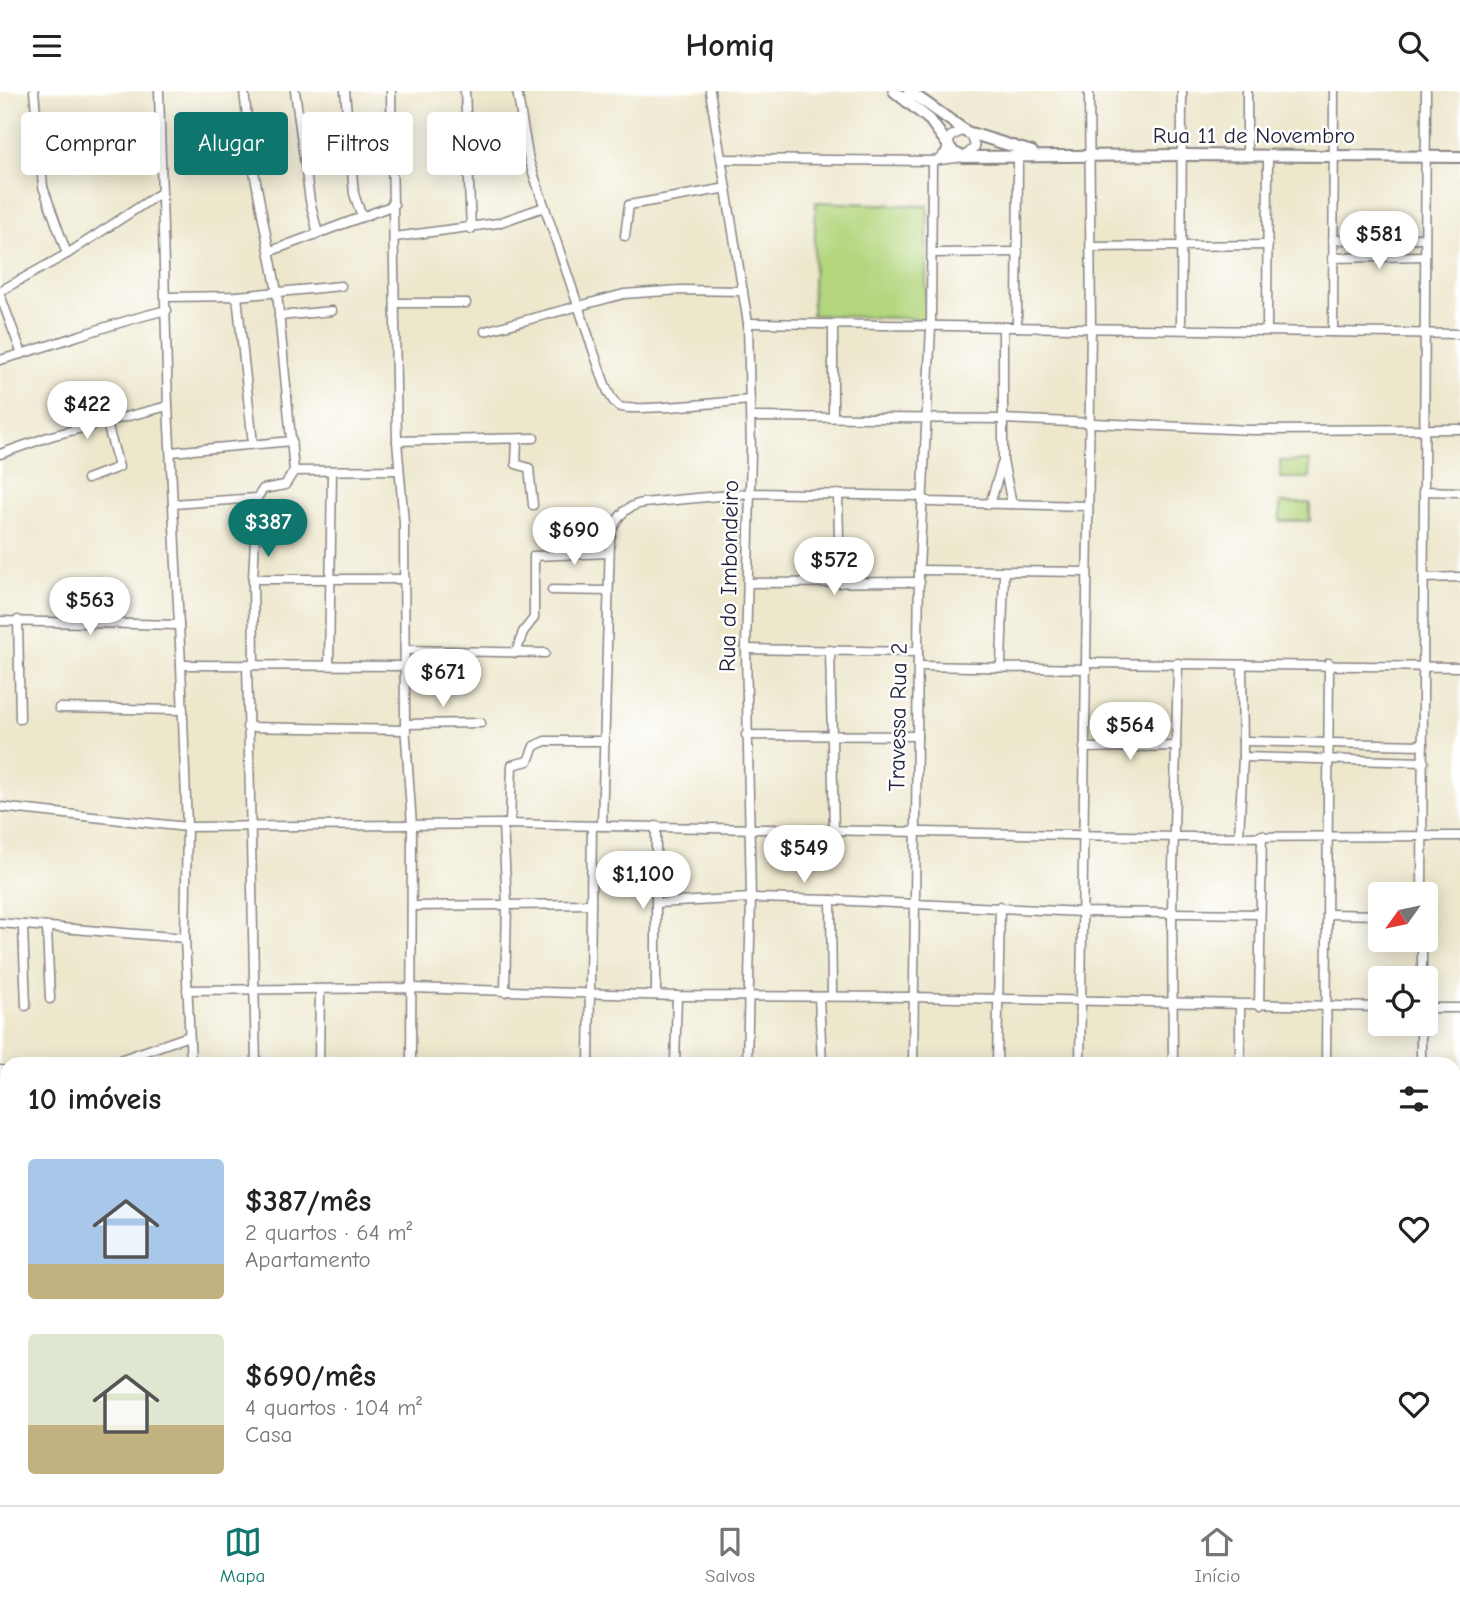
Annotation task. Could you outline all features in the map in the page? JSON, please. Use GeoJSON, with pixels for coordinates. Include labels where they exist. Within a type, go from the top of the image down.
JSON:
{"type":"FeatureCollection","features":[{"type":"Feature","properties":{"kind":"main road"},"geometry":{"type":"LineString","coordinates":[[894,91],[930,120],[954,153],[964,157]]}},
{"type":"Feature","properties":{"kind":"main road","name":"Rua 11 de Novembro"},"geometry":{"type":"LineString","coordinates":[[909,91],[967,132],[994,143],[1048,156]]}},
{"type":"Feature","properties":{"kind":"main road","name":"Rua 11 de Novembro"},"geometry":{"type":"LineString","coordinates":[[964,157],[1460,157]]}},
{"type":"Feature","properties":{"kind":"street"},"geometry":{"type":"LineString","coordinates":[[34,91],[43,187],[67,254]]}},
{"type":"Feature","properties":{"kind":"street"},"geometry":{"type":"LineString","coordinates":[[159,91],[168,406],[187,827],[185,938],[190,1057]]}},
{"type":"Feature","properties":{"kind":"street"},"geometry":{"type":"LineString","coordinates":[[244,91],[252,161],[277,292],[294,471],[285,485],[263,489],[257,498],[247,727],[252,828],[256,1057]]}},
{"type":"Feature","properties":{"kind":"street"},"geometry":{"type":"LineString","coordinates":[[295,91],[310,201],[318,234]]}},
{"type":"Feature","properties":{"kind":"street"},"geometry":{"type":"LineString","coordinates":[[345,91],[354,188],[362,217]]}},
{"type":"Feature","properties":{"kind":"street"},"geometry":{"type":"LineString","coordinates":[[391,91],[397,441],[405,579],[405,727],[412,826],[411,1057]]}},
{"type":"Feature","properties":{"kind":"street"},"geometry":{"type":"LineString","coordinates":[[465,91],[471,229]]}},
{"type":"Feature","properties":{"kind":"street"},"geometry":{"type":"LineString","coordinates":[[517,91],[529,161],[604,382],[618,406],[650,407],[750,400]]}},
{"type":"Feature","properties":{"kind":"street","name":"Rua do Imbondeiro"},"geometry":{"type":"LineString","coordinates":[[710,91],[748,323],[751,493],[746,735],[751,898],[747,1057]]}},
{"type":"Feature","properties":{"kind":"street"},"geometry":{"type":"LineString","coordinates":[[1080,1057],[1086,506],[1092,247],[1089,91]]}},
{"type":"Feature","properties":{"kind":"street"},"geometry":{"type":"LineString","coordinates":[[1181,329],[1182,91]]}},
{"type":"Feature","properties":{"kind":"street"},"geometry":{"type":"LineString","coordinates":[[1247,91],[1247,155]]}},
{"type":"Feature","properties":{"kind":"street"},"geometry":{"type":"LineString","coordinates":[[1332,332],[1334,91]]}},
{"type":"Feature","properties":{"kind":"street"},"geometry":{"type":"LineString","coordinates":[[1422,882],[1426,91]]}},
{"type":"Feature","properties":{"kind":"street"},"geometry":{"type":"LineString","coordinates":[[723,159],[935,161],[964,157],[975,147],[973,139],[967,132],[956,133],[935,161]]}},
{"type":"Feature","properties":{"kind":"street"},"geometry":{"type":"LineString","coordinates":[[1267,330],[1268,155]]}},
{"type":"Feature","properties":{"kind":"street"},"geometry":{"type":"LineString","coordinates":[[1017,327],[1018,157]]}},
{"type":"Feature","properties":{"kind":"street","name":"Travessa Rua 2"},"geometry":{"type":"LineString","coordinates":[[913,1057],[919,571],[931,327],[935,161]]}},
{"type":"Feature","properties":{"kind":"street"},"geometry":{"type":"LineString","coordinates":[[625,236],[629,205],[727,188]]}},
{"type":"Feature","properties":{"kind":"street"},"geometry":{"type":"LineString","coordinates":[[22,355],[0,293],[67,254],[162,192]]}},
{"type":"Feature","properties":{"kind":"street"},"geometry":{"type":"LineString","coordinates":[[271,251],[394,205]]}},
{"type":"Feature","properties":{"kind":"street"},"geometry":{"type":"LineString","coordinates":[[395,237],[471,229],[544,207]]}},
{"type":"Feature","properties":{"kind":"street"},"geometry":{"type":"LineString","coordinates":[[1333,240],[1424,238]]}},
{"type":"Feature","properties":{"kind":"street"},"geometry":{"type":"LineString","coordinates":[[1092,247],[1268,245]]}},
{"type":"Feature","properties":{"kind":"street"},"geometry":{"type":"LineString","coordinates":[[932,253],[1018,252]]}},
{"type":"Feature","properties":{"kind":"street"},"geometry":{"type":"LineString","coordinates":[[1332,258],[1424,256]]}},
{"type":"Feature","properties":{"kind":"street"},"geometry":{"type":"LineString","coordinates":[[166,297],[237,296],[341,286]]}},
{"type":"Feature","properties":{"kind":"street"},"geometry":{"type":"LineString","coordinates":[[485,331],[642,292],[743,291]]}},
{"type":"Feature","properties":{"kind":"street"},"geometry":{"type":"LineString","coordinates":[[237,296],[253,444]]}},
{"type":"Feature","properties":{"kind":"street"},"geometry":{"type":"LineString","coordinates":[[395,303],[466,303]]}},
{"type":"Feature","properties":{"kind":"street"},"geometry":{"type":"LineString","coordinates":[[0,361],[116,322],[167,310]]}},
{"type":"Feature","properties":{"kind":"street"},"geometry":{"type":"LineString","coordinates":[[279,316],[332,311]]}},
{"type":"Feature","properties":{"kind":"street"},"geometry":{"type":"LineString","coordinates":[[748,323],[1460,334]]}},
{"type":"Feature","properties":{"kind":"street"},"geometry":{"type":"LineString","coordinates":[[833,325],[833,416]]}},
{"type":"Feature","properties":{"kind":"street"},"geometry":{"type":"LineString","coordinates":[[1003,327],[1003,461],[1012,504]]}},
{"type":"Feature","properties":{"kind":"street"},"geometry":{"type":"LineString","coordinates":[[0,454],[106,420],[168,406]]}},
{"type":"Feature","properties":{"kind":"street"},"geometry":{"type":"LineString","coordinates":[[751,417],[1002,419],[1252,430],[1460,429]]}},
{"type":"Feature","properties":{"kind":"street"},"geometry":{"type":"LineString","coordinates":[[87,479],[119,467],[106,420]]}},
{"type":"Feature","properties":{"kind":"street"},"geometry":{"type":"LineString","coordinates":[[397,441],[534,438]]}},
{"type":"Feature","properties":{"kind":"street"},"geometry":{"type":"LineString","coordinates":[[517,439],[516,464],[529,468],[533,505]]}},
{"type":"Feature","properties":{"kind":"street"},"geometry":{"type":"LineString","coordinates":[[171,453],[292,441]]}},
{"type":"Feature","properties":{"kind":"street"},"geometry":{"type":"LineString","coordinates":[[990,503],[1003,461]]}},
{"type":"Feature","properties":{"kind":"street"},"geometry":{"type":"LineString","coordinates":[[294,471],[399,470]]}},
{"type":"Feature","properties":{"kind":"street"},"geometry":{"type":"LineString","coordinates":[[329,665],[332,472]]}},
{"type":"Feature","properties":{"kind":"street"},"geometry":{"type":"LineString","coordinates":[[1423,491],[1460,492]]}},
{"type":"Feature","properties":{"kind":"street"},"geometry":{"type":"LineString","coordinates":[[602,826],[609,553],[615,521],[637,504],[751,493],[838,494],[1086,506]]}},
{"type":"Feature","properties":{"kind":"street"},"geometry":{"type":"LineString","coordinates":[[838,494],[840,583]]}},
{"type":"Feature","properties":{"kind":"street"},"geometry":{"type":"LineString","coordinates":[[173,504],[257,498]]}},
{"type":"Feature","properties":{"kind":"street"},"geometry":{"type":"LineString","coordinates":[[516,653],[523,632],[534,618],[534,556],[609,553]]}},
{"type":"Feature","properties":{"kind":"street"},"geometry":{"type":"LineString","coordinates":[[919,571],[1086,572]]}},
{"type":"Feature","properties":{"kind":"street"},"geometry":{"type":"LineString","coordinates":[[1001,665],[1004,572]]}},
{"type":"Feature","properties":{"kind":"street"},"geometry":{"type":"LineString","coordinates":[[1424,578],[1460,577]]}},
{"type":"Feature","properties":{"kind":"street"},"geometry":{"type":"LineString","coordinates":[[253,579],[405,579]]}},
{"type":"Feature","properties":{"kind":"street"},"geometry":{"type":"LineString","coordinates":[[749,583],[920,583]]}},
{"type":"Feature","properties":{"kind":"street"},"geometry":{"type":"LineString","coordinates":[[552,590],[608,591]]}},
{"type":"Feature","properties":{"kind":"street"},"geometry":{"type":"LineString","coordinates":[[19,620],[20,719]]}},
{"type":"Feature","properties":{"kind":"street"},"geometry":{"type":"LineString","coordinates":[[0,621],[179,625]]}},
{"type":"Feature","properties":{"kind":"street"},"geometry":{"type":"LineString","coordinates":[[746,649],[918,652]]}},
{"type":"Feature","properties":{"kind":"street"},"geometry":{"type":"LineString","coordinates":[[405,650],[545,653]]}},
{"type":"Feature","properties":{"kind":"street"},"geometry":{"type":"LineString","coordinates":[[830,650],[834,832]]}},
{"type":"Feature","properties":{"kind":"street"},"geometry":{"type":"LineString","coordinates":[[1173,1057],[1172,913],[1178,663]]}},
{"type":"Feature","properties":{"kind":"street"},"geometry":{"type":"LineString","coordinates":[[918,666],[1329,663],[1460,667]]}},
{"type":"Feature","properties":{"kind":"street"},"geometry":{"type":"LineString","coordinates":[[1326,1057],[1329,663]]}},
{"type":"Feature","properties":{"kind":"street"},"geometry":{"type":"LineString","coordinates":[[181,665],[405,667]]}},
{"type":"Feature","properties":{"kind":"street"},"geometry":{"type":"LineString","coordinates":[[1239,835],[1243,757],[1242,665]]}},
{"type":"Feature","properties":{"kind":"street"},"geometry":{"type":"LineString","coordinates":[[60,708],[183,710]]}},
{"type":"Feature","properties":{"kind":"street"},"geometry":{"type":"LineString","coordinates":[[247,727],[405,727],[481,723]]}},
{"type":"Feature","properties":{"kind":"street"},"geometry":{"type":"LineString","coordinates":[[746,735],[917,736]]}},
{"type":"Feature","properties":{"kind":"street"},"geometry":{"type":"LineString","coordinates":[[505,992],[507,824],[512,765],[528,761],[534,747],[545,741],[605,741]]}},
{"type":"Feature","properties":{"kind":"street"},"geometry":{"type":"LineString","coordinates":[[1243,741],[1423,745]]}},
{"type":"Feature","properties":{"kind":"street"},"geometry":{"type":"LineString","coordinates":[[1084,748],[1176,746]]}},
{"type":"Feature","properties":{"kind":"street"},"geometry":{"type":"LineString","coordinates":[[1243,757],[1424,762]]}},
{"type":"Feature","properties":{"kind":"street"},"geometry":{"type":"LineString","coordinates":[[0,807],[187,827],[507,824],[1175,837],[1460,836]]}},
{"type":"Feature","properties":{"kind":"street"},"geometry":{"type":"LineString","coordinates":[[656,826],[656,995]]}},
{"type":"Feature","properties":{"kind":"street"},"geometry":{"type":"LineString","coordinates":[[589,1057],[592,827]]}},
{"type":"Feature","properties":{"kind":"street"},"geometry":{"type":"LineString","coordinates":[[1259,1006],[1262,835]]}},
{"type":"Feature","properties":{"kind":"street"},"geometry":{"type":"LineString","coordinates":[[657,902],[751,898],[1000,906],[1082,912],[1260,914]]}},
{"type":"Feature","properties":{"kind":"street"},"geometry":{"type":"LineString","coordinates":[[831,900],[832,996]]}},
{"type":"Feature","properties":{"kind":"street"},"geometry":{"type":"LineString","coordinates":[[413,906],[591,904]]}},
{"type":"Feature","properties":{"kind":"street"},"geometry":{"type":"LineString","coordinates":[[997,1057],[1000,906]]}},
{"type":"Feature","properties":{"kind":"street"},"geometry":{"type":"LineString","coordinates":[[1329,914],[1368,915]]}},
{"type":"Feature","properties":{"kind":"street"},"geometry":{"type":"LineString","coordinates":[[0,923],[47,929],[185,938]]}},
{"type":"Feature","properties":{"kind":"street"},"geometry":{"type":"LineString","coordinates":[[23,927],[26,1006]]}},
{"type":"Feature","properties":{"kind":"street"},"geometry":{"type":"LineString","coordinates":[[47,929],[50,999]]}},
{"type":"Feature","properties":{"kind":"street"},"geometry":{"type":"LineString","coordinates":[[187,990],[412,988],[677,996],[912,997],[1368,1007]]}},
{"type":"Feature","properties":{"kind":"street"},"geometry":{"type":"LineString","coordinates":[[318,1057],[320,989]]}},
{"type":"Feature","properties":{"kind":"street"},"geometry":{"type":"LineString","coordinates":[[675,1057],[677,996]]}},
{"type":"Feature","properties":{"kind":"street"},"geometry":{"type":"LineString","coordinates":[[819,997],[821,1057]]}},
{"type":"Feature","properties":{"kind":"street"},"geometry":{"type":"LineString","coordinates":[[1240,1005],[1240,1057]]}},
{"type":"Feature","properties":{"kind":"street"},"geometry":{"type":"LineString","coordinates":[[1438,1008],[1460,1008]]}},
{"type":"Feature","properties":{"kind":"street"},"geometry":{"type":"LineString","coordinates":[[128,1057],[189,1036]]}},
{"type":"Feature","properties":{"kind":"street"},"geometry":{"type":"LineString","coordinates":[[1421,1036],[1421,1057]]}},
{"type":"Feature","properties":{"kind":"green space"},"geometry":{"type":"Polygon","coordinates":[[[816,202],[928,206],[925,319],[812,315],[816,202]]]}},
{"type":"Feature","properties":{"kind":"green space"},"geometry":{"type":"Polygon","coordinates":[[[1280,461],[1310,461],[1310,478],[1280,478],[1280,461]]]}},
{"type":"Feature","properties":{"kind":"green space"},"geometry":{"type":"Polygon","coordinates":[[[1280,503],[1310,503],[1310,521],[1280,521],[1280,503]]]}}]}
